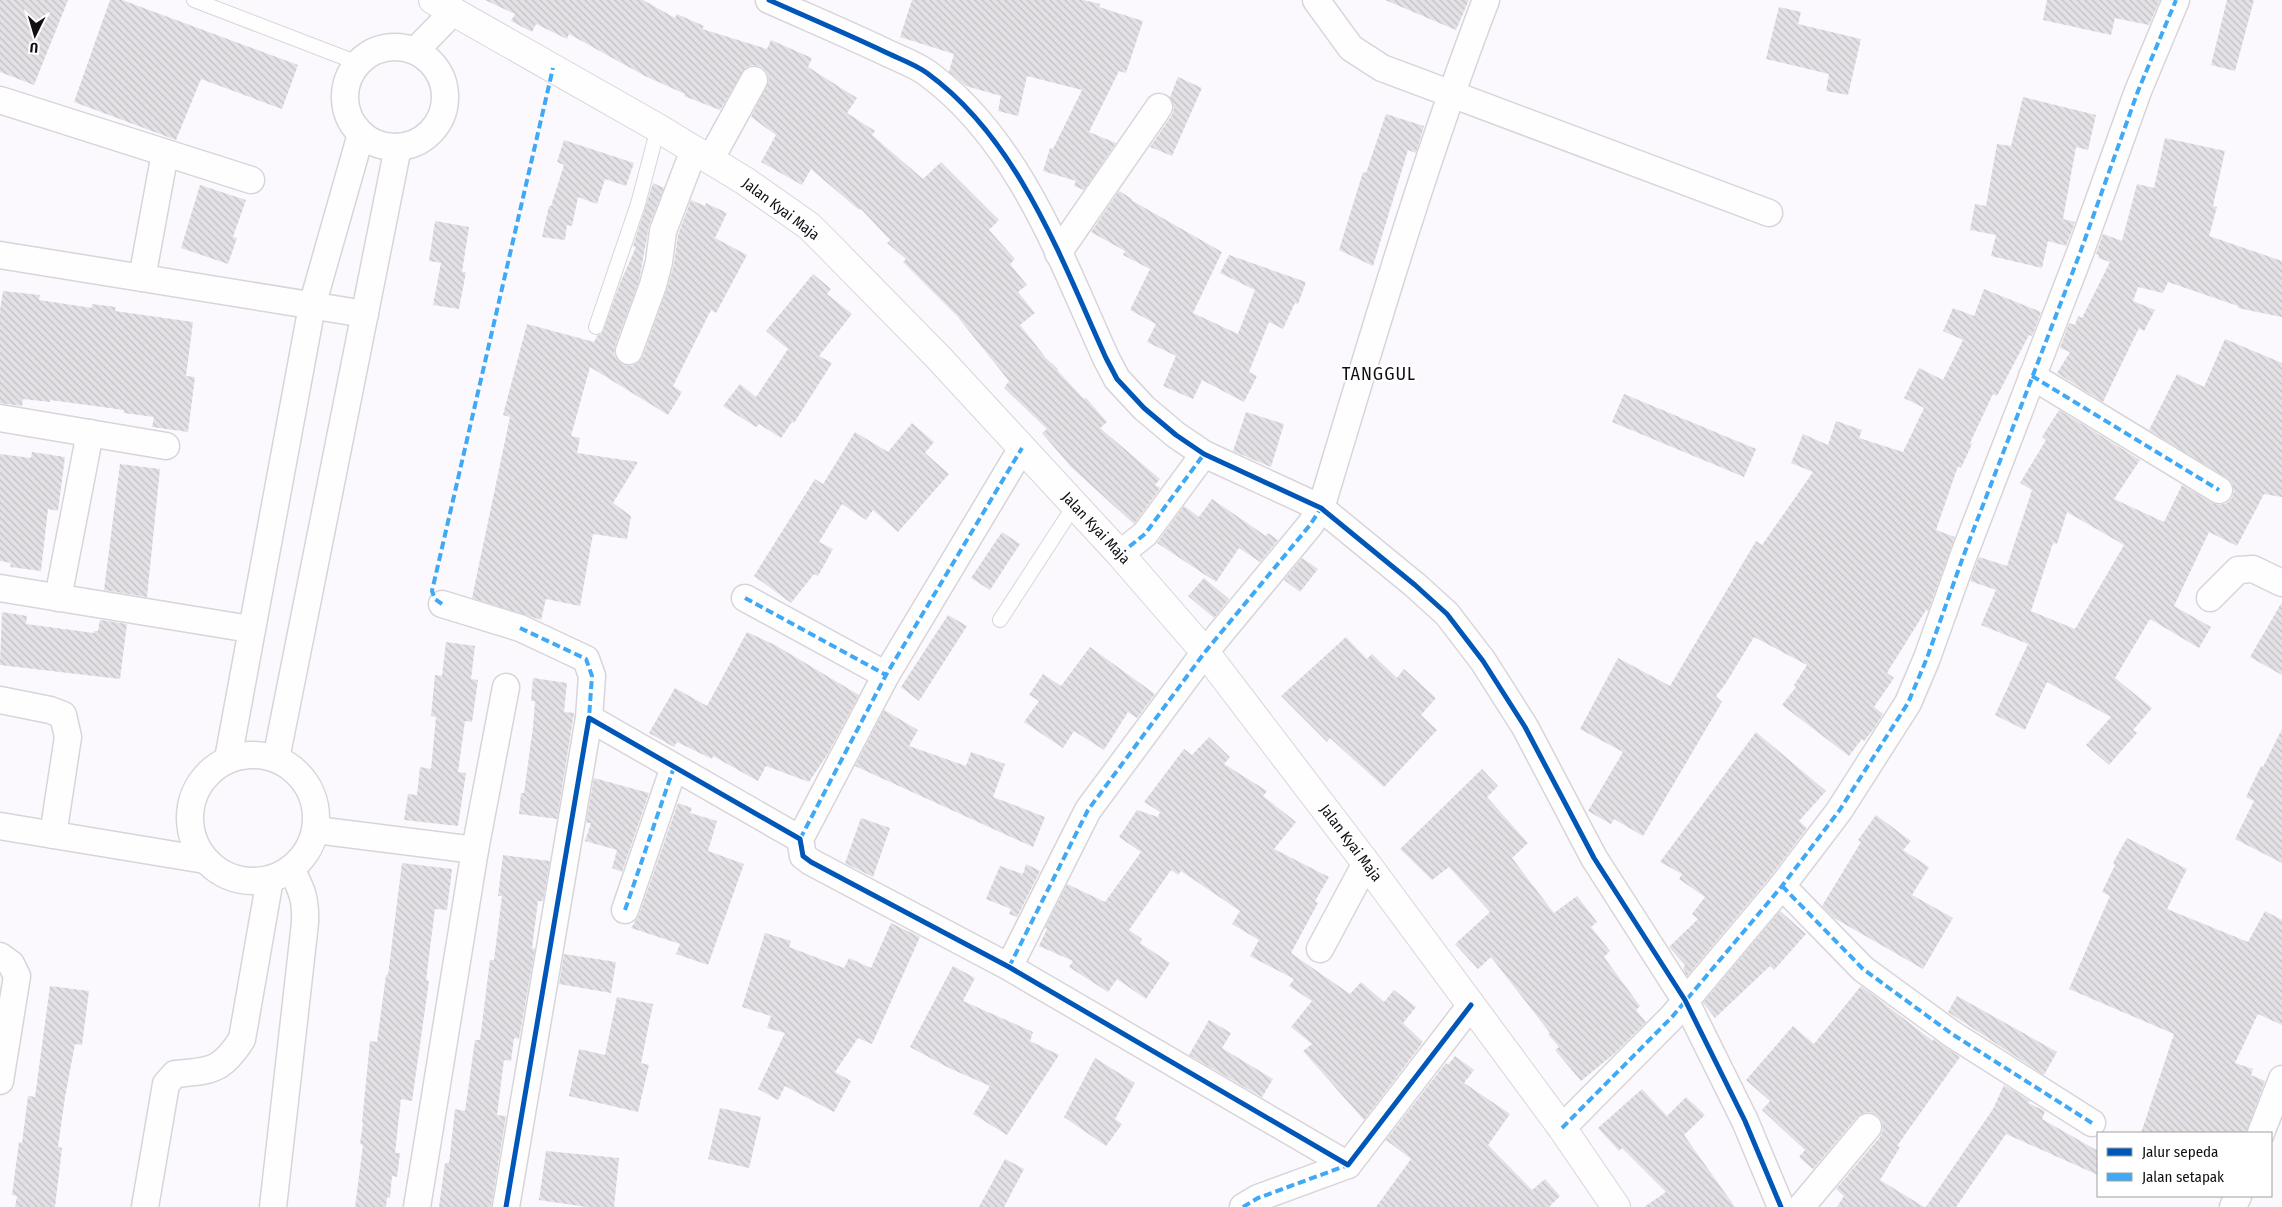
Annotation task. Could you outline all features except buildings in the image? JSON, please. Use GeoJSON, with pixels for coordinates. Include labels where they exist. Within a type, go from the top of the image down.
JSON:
{"type":"FeatureCollection","features":[{"type":"Feature","properties":{"kind":"main road","name":"Jalan Kyai Maja"},"geometry":{"type":"LineString","coordinates":[[444,6],[658,128],[745,181],[809,226],[938,357],[1120,554],[1205,652],[1366,863],[1562,1128],[1616,1207]]}},
{"type":"Feature","properties":{"kind":"street"},"geometry":{"type":"LineString","coordinates":[[769,0],[926,72],[958,100],[991,138],[1015,172],[1046,225],[1117,379],[1144,408],[1176,435],[1196,467],[1315,516],[1415,585],[1447,614],[1484,661],[1525,727],[1594,858],[1672,1016],[1745,1121],[1780,1207]]}},
{"type":"Feature","properties":{"kind":"street"},"geometry":{"type":"LineString","coordinates":[[1316,0],[1351,48],[1382,68],[1450,92],[1769,214]]}},
{"type":"Feature","properties":{"kind":"street"},"geometry":{"type":"LineString","coordinates":[[1009,968],[1088,810],[1205,652],[1315,516],[1420,182],[1450,92],[1486,0]]}},
{"type":"Feature","properties":{"kind":"street"},"geometry":{"type":"LineString","coordinates":[[1562,1128],[1672,1016],[1782,886],[1839,811],[1908,703],[1927,658],[1966,548],[2138,91],[2176,0]]}},
{"type":"Feature","properties":{"kind":"street"},"geometry":{"type":"LineString","coordinates":[[415,51],[444,6]]}},
{"type":"Feature","properties":{"kind":"street"},"geometry":{"type":"LineString","coordinates":[[400,47],[415,51],[431,62],[442,78],[446,96],[442,115],[432,131],[417,142],[398,147],[378,144],[362,134],[349,118],[344,99],[348,80],[358,63],[370,53],[384,48],[400,47]]}},
{"type":"Feature","properties":{"kind":"street"},"geometry":{"type":"LineString","coordinates":[[629,351],[653,285],[659,262],[663,231],[702,155],[754,80]]}},
{"type":"Feature","properties":{"kind":"street"},"geometry":{"type":"LineString","coordinates":[[0,100],[250,180]]}},
{"type":"Feature","properties":{"kind":"street"},"geometry":{"type":"LineString","coordinates":[[1058,253],[1159,108]]}},
{"type":"Feature","properties":{"kind":"street"},"geometry":{"type":"LineString","coordinates":[[228,759],[250,629],[312,306],[362,134]]}},
{"type":"Feature","properties":{"kind":"street"},"geometry":{"type":"LineString","coordinates":[[276,759],[398,147]]}},
{"type":"Feature","properties":{"kind":"street"},"geometry":{"type":"LineString","coordinates":[[142,278],[165,153]]}},
{"type":"Feature","properties":{"kind":"street"},"geometry":{"type":"LineString","coordinates":[[0,255],[366,314]]}},
{"type":"Feature","properties":{"kind":"street"},"geometry":{"type":"LineString","coordinates":[[2032,376],[2219,490]]}},
{"type":"Feature","properties":{"kind":"street"},"geometry":{"type":"LineString","coordinates":[[0,418],[166,446]]}},
{"type":"Feature","properties":{"kind":"street"},"geometry":{"type":"LineString","coordinates":[[58,598],[90,433]]}},
{"type":"Feature","properties":{"kind":"street"},"geometry":{"type":"LineString","coordinates":[[1022,448],[886,675],[800,839],[803,856],[810,862],[1009,968],[1348,1165]]}},
{"type":"Feature","properties":{"kind":"street"},"geometry":{"type":"LineString","coordinates":[[1120,554],[1145,534],[1196,467]]}},
{"type":"Feature","properties":{"kind":"street"},"geometry":{"type":"LineString","coordinates":[[2210,598],[2238,570],[2253,569],[2282,582]]}},
{"type":"Feature","properties":{"kind":"street"},"geometry":{"type":"LineString","coordinates":[[0,588],[250,629]]}},
{"type":"Feature","properties":{"kind":"street"},"geometry":{"type":"LineString","coordinates":[[745,598],[886,675]]}},
{"type":"Feature","properties":{"kind":"street"},"geometry":{"type":"LineString","coordinates":[[442,604],[520,628],[586,659],[592,676],[589,718],[506,1207]]}},
{"type":"Feature","properties":{"kind":"street"},"geometry":{"type":"LineString","coordinates":[[417,1207],[475,850],[506,687]]}},
{"type":"Feature","properties":{"kind":"street"},"geometry":{"type":"LineString","coordinates":[[0,700],[63,714],[68,737],[53,835]]}},
{"type":"Feature","properties":{"kind":"street"},"geometry":{"type":"LineString","coordinates":[[589,718],[800,839]]}},
{"type":"Feature","properties":{"kind":"street"},"geometry":{"type":"LineString","coordinates":[[252,754],[276,759],[295,770],[309,787],[316,808],[316,830],[307,852],[280,874],[246,882],[223,875],[205,860],[192,840],[188,817],[189,804],[207,773],[228,759],[252,754]]}},
{"type":"Feature","properties":{"kind":"street"},"geometry":{"type":"LineString","coordinates":[[625,910],[674,767]]}},
{"type":"Feature","properties":{"kind":"street"},"geometry":{"type":"LineString","coordinates":[[0,826],[205,860]]}},
{"type":"Feature","properties":{"kind":"street"},"geometry":{"type":"LineString","coordinates":[[316,830],[475,850]]}},
{"type":"Feature","properties":{"kind":"street"},"geometry":{"type":"LineString","coordinates":[[1320,949],[1366,863]]}},
{"type":"Feature","properties":{"kind":"street"},"geometry":{"type":"LineString","coordinates":[[145,1207],[166,1084],[175,1074],[206,1072],[222,1064],[234,1052],[242,1039],[280,874]]}},
{"type":"Feature","properties":{"kind":"street"},"geometry":{"type":"LineString","coordinates":[[273,1207],[306,903],[303,891],[280,874]]}},
{"type":"Feature","properties":{"kind":"street"},"geometry":{"type":"LineString","coordinates":[[1782,886],[1863,969],[1952,1034],[2092,1123]]}},
{"type":"Feature","properties":{"kind":"street"},"geometry":{"type":"LineString","coordinates":[[0,956],[11,964],[17,976],[0,1081]]}},
{"type":"Feature","properties":{"kind":"street"},"geometry":{"type":"LineString","coordinates":[[1243,1207],[1258,1198],[1348,1165],[1471,1005]]}},
{"type":"Feature","properties":{"kind":"street"},"geometry":{"type":"LineString","coordinates":[[2261,1132],[2282,1079]]}},
{"type":"Feature","properties":{"kind":"street"},"geometry":{"type":"LineString","coordinates":[[1801,1207],[1868,1127]]}},
{"type":"Feature","properties":{"kind":"lane"},"geometry":{"type":"LineString","coordinates":[[194,0],[358,63]]}},
{"type":"Feature","properties":{"kind":"lane"},"geometry":{"type":"LineString","coordinates":[[596,328],[638,204],[658,128]]}},
{"type":"Feature","properties":{"kind":"lane"},"geometry":{"type":"LineString","coordinates":[[1000,620],[1074,506]]}},
{"type":"Feature","properties":{"kind":"marked path"},"geometry":{"type":"LineString","coordinates":[[1562,1128],[1672,1017],[1782,886],[1839,811],[1908,703],[1927,658],[1963,557],[2080,253],[2138,91],[2176,0]]}},
{"type":"Feature","properties":{"kind":"marked path"},"geometry":{"type":"LineString","coordinates":[[442,604],[435,599],[432,591],[553,68]]}},
{"type":"Feature","properties":{"kind":"marked path"},"geometry":{"type":"LineString","coordinates":[[2032,376],[2219,490]]}},
{"type":"Feature","properties":{"kind":"marked path"},"geometry":{"type":"LineString","coordinates":[[800,839],[886,675],[1022,448]]}},
{"type":"Feature","properties":{"kind":"marked path"},"geometry":{"type":"LineString","coordinates":[[1120,554],[1145,534],[1204,454]]}},
{"type":"Feature","properties":{"kind":"marked path"},"geometry":{"type":"LineString","coordinates":[[1009,967],[1088,810],[1205,652],[1310,525],[1321,508]]}},
{"type":"Feature","properties":{"kind":"marked path"},"geometry":{"type":"LineString","coordinates":[[745,598],[886,675]]}},
{"type":"Feature","properties":{"kind":"marked path"},"geometry":{"type":"LineString","coordinates":[[520,628],[586,659],[592,676],[589,718]]}},
{"type":"Feature","properties":{"kind":"marked path"},"geometry":{"type":"LineString","coordinates":[[625,910],[674,767]]}},
{"type":"Feature","properties":{"kind":"marked path"},"geometry":{"type":"LineString","coordinates":[[1782,886],[1863,969],[1952,1034],[2092,1123]]}},
{"type":"Feature","properties":{"kind":"marked path"},"geometry":{"type":"LineString","coordinates":[[1243,1207],[1258,1198],[1348,1165]]}},
{"type":"Feature","properties":{"kind":"cycle path"},"geometry":{"type":"LineString","coordinates":[[769,0],[917,67],[959,100],[987,132],[1012,167],[1034,203],[1117,379],[1144,408],[1176,435],[1204,454],[1321,508],[1415,585],[1447,614],[1483,661],[1525,727],[1594,858],[1685,1000],[1745,1121],[1781,1207]]}},
{"type":"Feature","properties":{"kind":"cycle path"},"geometry":{"type":"LineString","coordinates":[[506,1207],[589,718],[800,839],[803,856],[811,862],[1009,967],[1348,1165],[1471,1005]]}},
{"type":"Feature","properties":{"kind":"district","name":"TANGGUL"},"geometry":{"type":"Point","coordinates":[1379,374]}}]}
